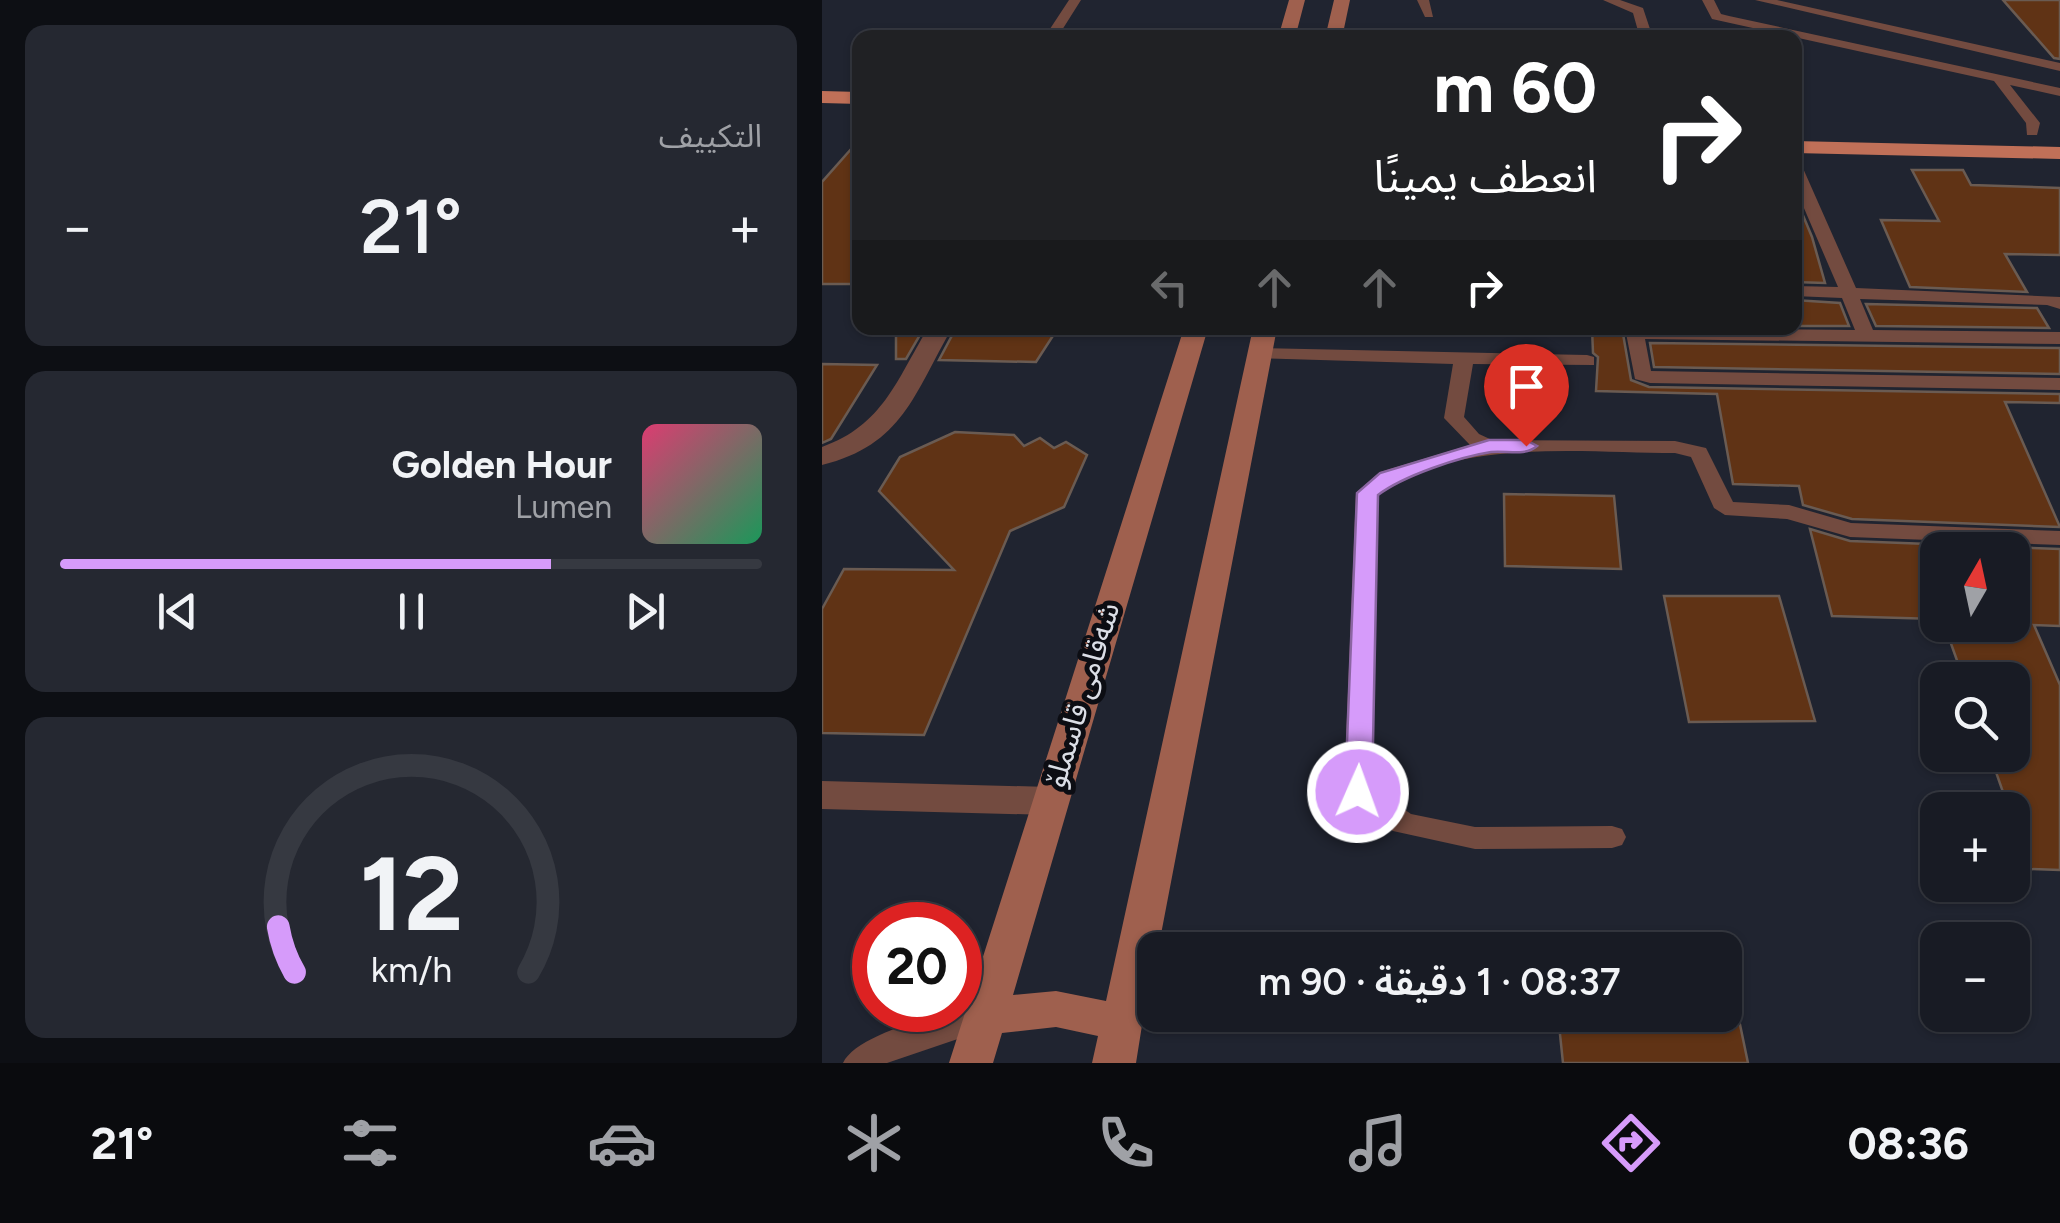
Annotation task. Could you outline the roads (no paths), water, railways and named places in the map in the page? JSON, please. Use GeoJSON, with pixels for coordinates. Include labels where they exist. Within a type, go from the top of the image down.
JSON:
{"type":"FeatureCollection","features":[{"type":"Feature","properties":{"kind":"main road"},"geometry":{"type":"LineString","coordinates":[[1288,30],[1296,0]]}},
{"type":"Feature","properties":{"kind":"main road"},"geometry":{"type":"LineString","coordinates":[[1335,30],[1342,0]]}},
{"type":"Feature","properties":{"kind":"main road"},"geometry":{"type":"LineString","coordinates":[[822,97],[852,98]]}},
{"type":"Feature","properties":{"kind":"main road"},"geometry":{"type":"LineString","coordinates":[[822,115],[852,116]]}},
{"type":"Feature","properties":{"kind":"main road"},"geometry":{"type":"LineString","coordinates":[[1802,126],[2060,132]]}},
{"type":"Feature","properties":{"kind":"main road"},"geometry":{"type":"LineString","coordinates":[[1802,146],[2060,153]]}},
{"type":"Feature","properties":{"kind":"main road","name":"شەقامی قاسملۆ"},"geometry":{"type":"LineString","coordinates":[[971,1063],[1194,335]]}},
{"type":"Feature","properties":{"kind":"main road"},"geometry":{"type":"LineString","coordinates":[[985,1016],[1056,1008],[1118,1043],[1262,340]]}},
{"type":"Feature","properties":{"kind":"street"},"geometry":{"type":"LineString","coordinates":[[822,457],[860,444],[882,425],[936,335]]}},
{"type":"Feature","properties":{"kind":"street"},"geometry":{"type":"LineString","coordinates":[[822,795],[1050,801]]}},
{"type":"Feature","properties":{"kind":"lane"},"geometry":{"type":"LineString","coordinates":[[1055,30],[1075,0]]}},
{"type":"Feature","properties":{"kind":"lane"},"geometry":{"type":"LineString","coordinates":[[1423,0],[1429,14]]}},
{"type":"Feature","properties":{"kind":"lane"},"geometry":{"type":"LineString","coordinates":[[1610,0],[1639,12],[1645,30]]}},
{"type":"Feature","properties":{"kind":"lane"},"geometry":{"type":"LineString","coordinates":[[1708,0],[1716,16],[1775,30]]}},
{"type":"Feature","properties":{"kind":"lane"},"geometry":{"type":"LineString","coordinates":[[1761,0],[2060,67]]}},
{"type":"Feature","properties":{"kind":"lane"},"geometry":{"type":"LineString","coordinates":[[1802,36],[2060,92]]}},
{"type":"Feature","properties":{"kind":"lane"},"geometry":{"type":"LineString","coordinates":[[2000,82],[2029,60]]}},
{"type":"Feature","properties":{"kind":"lane"},"geometry":{"type":"LineString","coordinates":[[2000,82],[2033,124],[2032,132]]}},
{"type":"Feature","properties":{"kind":"lane"},"geometry":{"type":"LineString","coordinates":[[1802,184],[1866,336]]}},
{"type":"Feature","properties":{"kind":"lane"},"geometry":{"type":"LineString","coordinates":[[1802,291],[2050,300],[2060,304]]}},
{"type":"Feature","properties":{"kind":"lane"},"geometry":{"type":"LineString","coordinates":[[1802,334],[2060,338]]}},
{"type":"Feature","properties":{"kind":"lane"},"geometry":{"type":"LineString","coordinates":[[1635,335],[1642,375],[1650,378],[2060,384]]}},
{"type":"Feature","properties":{"kind":"lane"},"geometry":{"type":"LineString","coordinates":[[1262,340],[1464,358],[1588,361]]}},
{"type":"Feature","properties":{"kind":"lane"},"geometry":{"type":"LineString","coordinates":[[1464,358],[1454,418],[1472,438],[1489,446]]}},
{"type":"Feature","properties":{"kind":"lane"},"geometry":{"type":"LineString","coordinates":[[1612,837],[1475,838],[1404,823],[1358,792],[1368,493],[1388,477],[1489,446],[1676,447],[1700,452],[1725,508],[1789,512],[1850,530],[2060,538]]}},
{"type":"Feature","properties":{"kind":"lane"},"geometry":{"type":"LineString","coordinates":[[860,1063],[884,1048],[985,1016]]}}]}
